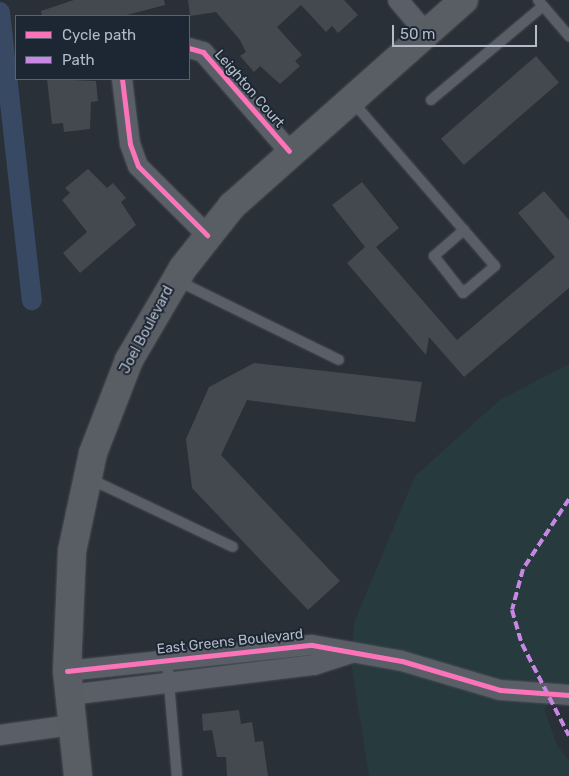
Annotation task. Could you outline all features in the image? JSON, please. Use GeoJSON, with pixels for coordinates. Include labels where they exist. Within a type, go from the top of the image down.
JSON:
{"type":"FeatureCollection","features":[{"type":"Feature","properties":{"kind":"main road","name":"Joel Boulevard"},"geometry":{"type":"LineString","coordinates":[[78,776],[68,683],[72,551],[86,477],[129,360],[175,279],[207,235],[289,151],[464,0]]}},
{"type":"Feature","properties":{"kind":"street"},"geometry":{"type":"LineString","coordinates":[[398,0],[426,32]]}},
{"type":"Feature","properties":{"kind":"street","name":"Leighton Court"},"geometry":{"type":"LineString","coordinates":[[190,48],[203,52],[289,151]]}},
{"type":"Feature","properties":{"kind":"street"},"geometry":{"type":"LineString","coordinates":[[122,80],[130,144],[138,166],[207,235]]}},
{"type":"Feature","properties":{"kind":"street","name":"East Greens Boulevard"},"geometry":{"type":"LineString","coordinates":[[68,683],[167,660],[312,645],[357,651],[500,690],[569,695]]}},
{"type":"Feature","properties":{"kind":"street"},"geometry":{"type":"LineString","coordinates":[[68,683],[168,683],[314,665],[357,651]]}},
{"type":"Feature","properties":{"kind":"street"},"geometry":{"type":"LineString","coordinates":[[0,736],[72,726]]}},
{"type":"Feature","properties":{"kind":"lane"},"geometry":{"type":"LineString","coordinates":[[431,100],[541,3],[569,36]]}},
{"type":"Feature","properties":{"kind":"lane"},"geometry":{"type":"LineString","coordinates":[[350,98],[464,230],[495,266],[463,293],[434,256],[464,230]]}},
{"type":"Feature","properties":{"kind":"lane"},"geometry":{"type":"LineString","coordinates":[[175,279],[339,360]]}},
{"type":"Feature","properties":{"kind":"lane"},"geometry":{"type":"LineString","coordinates":[[86,477],[233,547]]}},
{"type":"Feature","properties":{"kind":"lane"},"geometry":{"type":"LineString","coordinates":[[167,660],[177,776]]}},
{"type":"Feature","properties":{"kind":"green space"},"geometry":{"type":"Polygon","coordinates":[[[569,364],[569,697],[550,701],[544,709],[557,745],[569,761],[569,776],[369,776],[351,662],[354,623],[415,476],[500,400],[569,364]]]}},
{"type":"Feature","properties":{"kind":"building"},"geometry":{"type":"Polygon","coordinates":[[[74,0],[164,0],[165,5],[127,15],[42,15],[41,11],[74,0]]]}},
{"type":"Feature","properties":{"kind":"building"},"geometry":{"type":"Polygon","coordinates":[[[188,0],[344,0],[358,15],[338,33],[332,26],[326,32],[301,5],[277,27],[302,55],[295,61],[300,66],[280,84],[260,66],[254,72],[240,56],[246,52],[240,40],[216,12],[190,15],[188,0]]]}},
{"type":"Feature","properties":{"kind":"building"},"geometry":{"type":"Polygon","coordinates":[[[536,56],[559,82],[464,165],[441,139],[536,56]]]}},
{"type":"Feature","properties":{"kind":"building"},"geometry":{"type":"Polygon","coordinates":[[[47,80],[96,81],[98,101],[91,102],[90,129],[64,132],[63,123],[52,124],[47,80]]]}},
{"type":"Feature","properties":{"kind":"building"},"geometry":{"type":"Polygon","coordinates":[[[88,169],[107,188],[113,183],[126,198],[121,202],[136,225],[80,273],[63,253],[87,232],[62,200],[70,193],[65,188],[88,169]]]}},
{"type":"Feature","properties":{"kind":"building"},"geometry":{"type":"Polygon","coordinates":[[[362,182],[399,228],[376,247],[457,340],[555,257],[518,213],[544,191],[569,220],[569,288],[464,377],[429,337],[426,355],[347,263],[365,247],[332,205],[362,182]]]}},
{"type":"Feature","properties":{"kind":"building"},"geometry":{"type":"Polygon","coordinates":[[[254,363],[422,382],[415,422],[247,400],[221,455],[340,581],[308,610],[192,488],[186,439],[209,387],[254,363]]]}},
{"type":"Feature","properties":{"kind":"building"},"geometry":{"type":"Polygon","coordinates":[[[239,710],[241,724],[252,722],[255,742],[263,741],[268,776],[227,776],[226,757],[217,757],[212,730],[203,731],[202,714],[239,710]]]}},
{"type":"Feature","properties":{"kind":"waterway"},"geometry":{"type":"LineString","coordinates":[[0,12],[32,300]]}},
{"type":"Feature","properties":{"kind":"marked path"},"geometry":{"type":"LineString","coordinates":[[569,499],[523,569],[512,610],[522,644],[569,736]]}},
{"type":"Feature","properties":{"kind":"cycle path"},"geometry":{"type":"LineString","coordinates":[[190,48],[203,52],[289,151]]}},
{"type":"Feature","properties":{"kind":"cycle path"},"geometry":{"type":"LineString","coordinates":[[122,80],[130,144],[138,166],[207,235]]}},
{"type":"Feature","properties":{"kind":"cycle path"},"geometry":{"type":"LineString","coordinates":[[67,671],[312,645],[402,661],[500,690],[569,695]]}}]}
